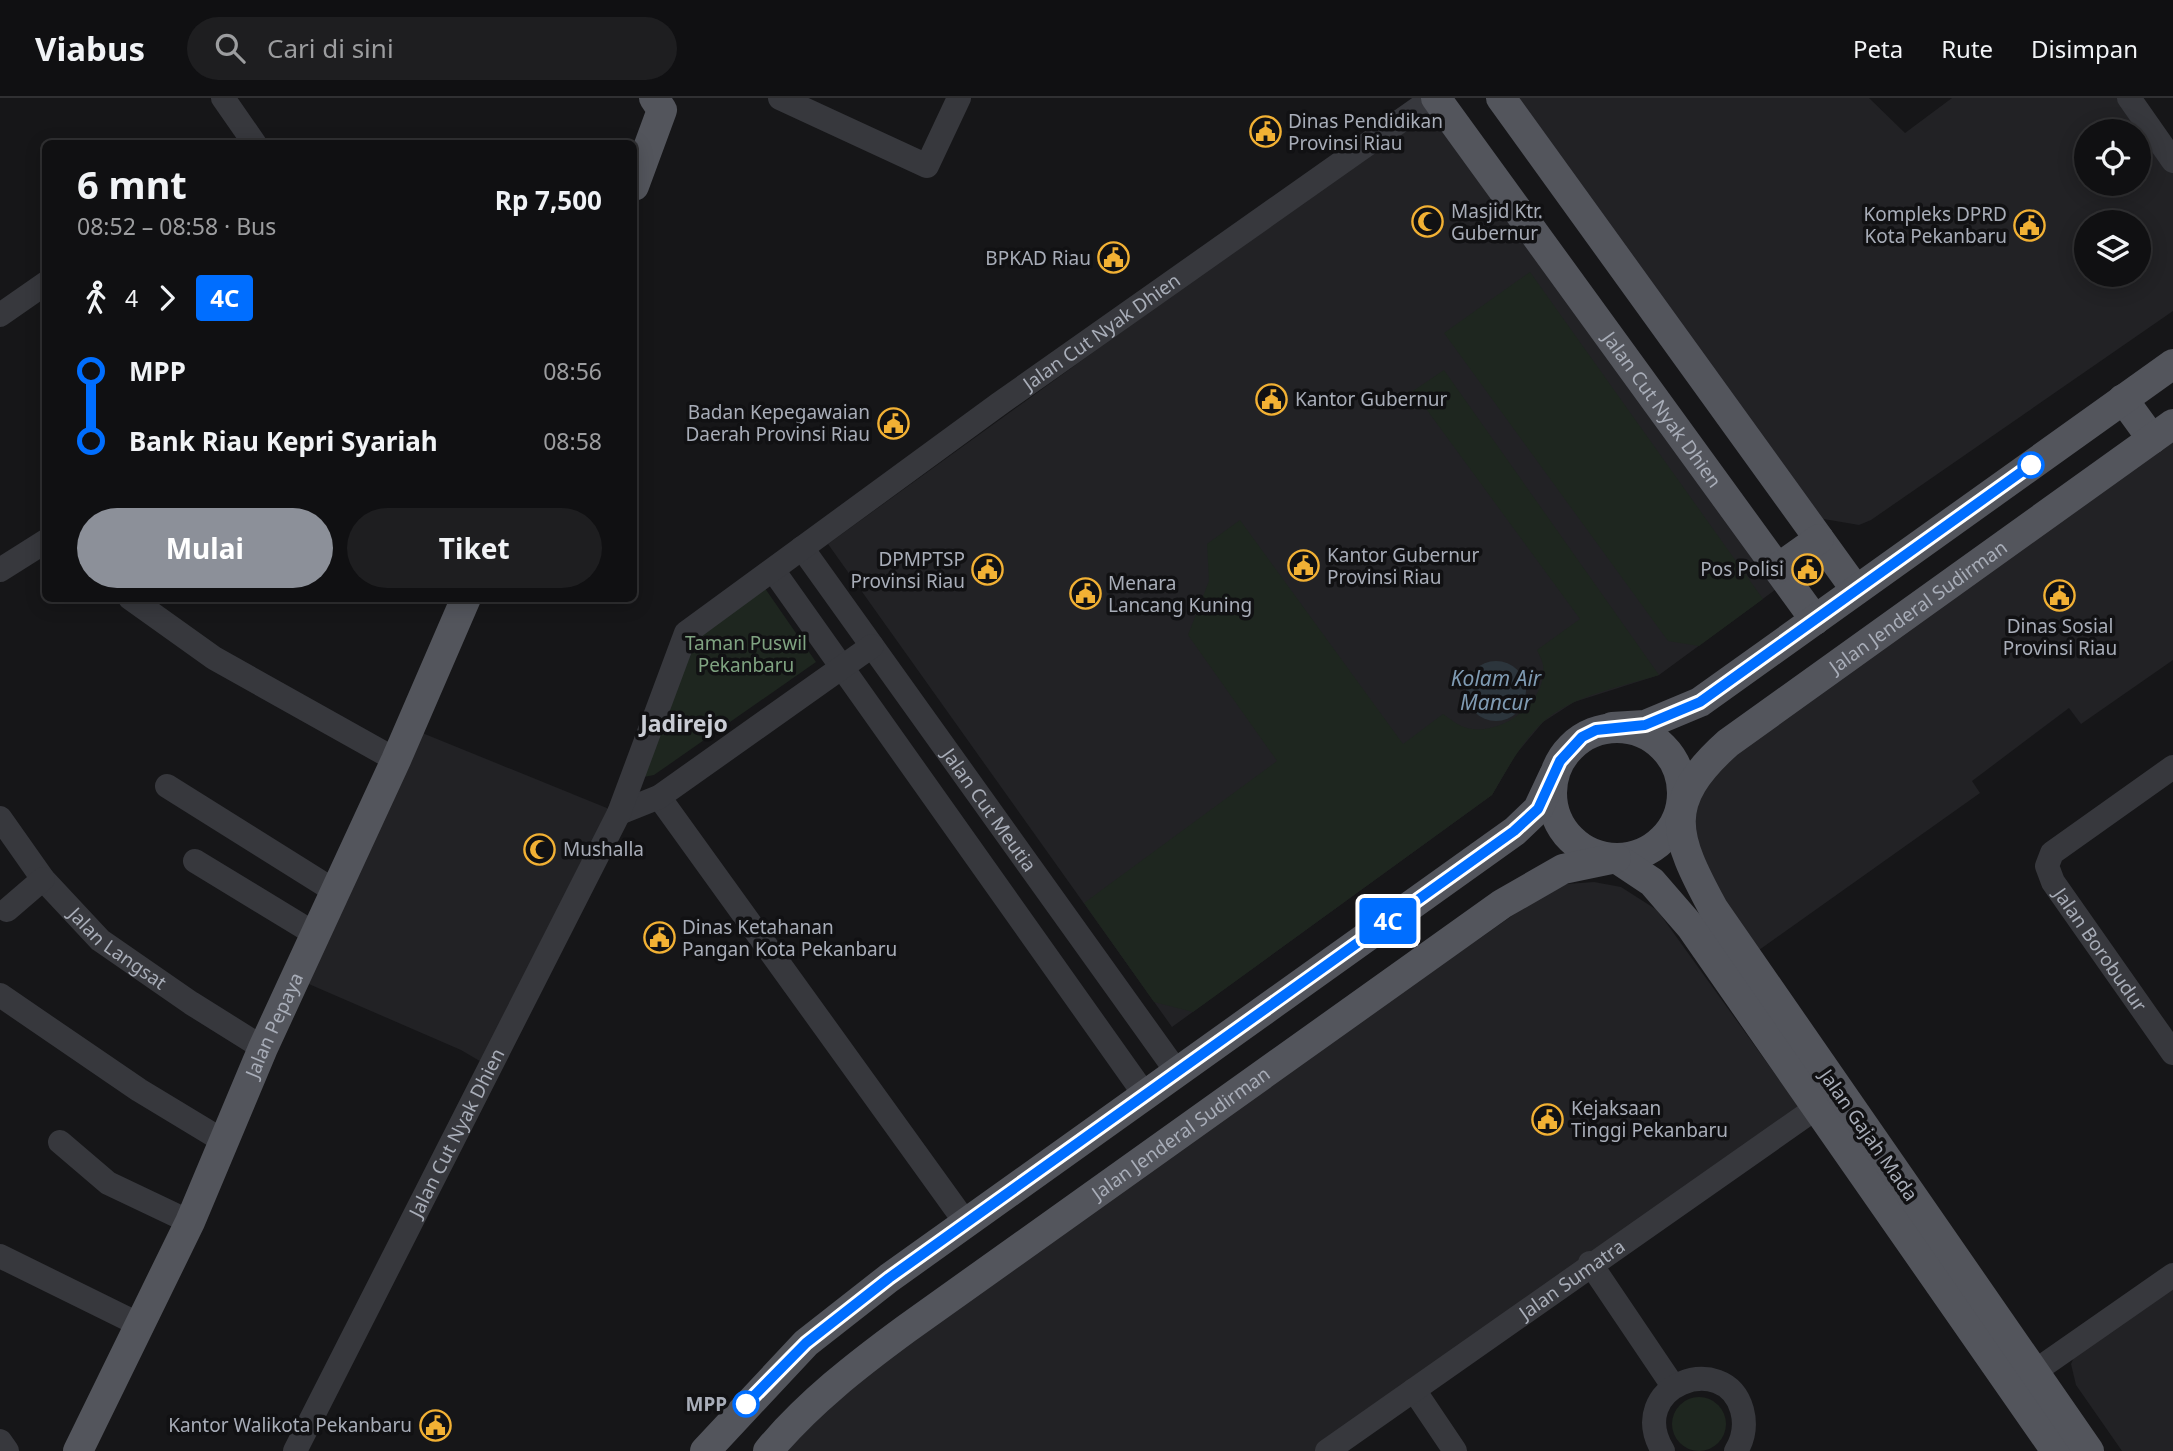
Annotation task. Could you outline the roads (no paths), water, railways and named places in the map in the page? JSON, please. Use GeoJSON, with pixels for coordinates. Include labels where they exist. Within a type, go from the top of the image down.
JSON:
{"type":"FeatureCollection","features":[{"type":"Feature","properties":{"kind":"main road","name":"Jalan Cut Nyak Dhien"},"geometry":{"type":"LineString","coordinates":[[1434,98],[1815,620]]}},
{"type":"Feature","properties":{"kind":"main road"},"geometry":{"type":"LineString","coordinates":[[1501,98],[1856,590]]}},
{"type":"Feature","properties":{"kind":"main road"},"geometry":{"type":"LineString","coordinates":[[637,177],[661,102]]}},
{"type":"Feature","properties":{"kind":"main road"},"geometry":{"type":"LineString","coordinates":[[705,1451],[806,1343],[966,1223],[1514,831],[1538,809],[1560,761],[1582,737],[1612,727],[1645,725],[1700,702],[2173,364]]}},
{"type":"Feature","properties":{"kind":"main road"},"geometry":{"type":"LineString","coordinates":[[2123,399],[2162,432]]}},
{"type":"Feature","properties":{"kind":"main road","name":"Jalan Jenderal Sudirman"},"geometry":{"type":"LineString","coordinates":[[1681,806],[1691,781],[1728,743],[2162,432]]}},
{"type":"Feature","properties":{"kind":"main road"},"geometry":{"type":"LineString","coordinates":[[1778,568],[1819,539]]}},
{"type":"Feature","properties":{"kind":"main road","name":"Jalan Pepaya"},"geometry":{"type":"LineString","coordinates":[[78,1451],[142,1326],[190,1222],[263,1048],[333,890],[396,760],[464,602]]}},
{"type":"Feature","properties":{"kind":"main road"},"geometry":{"type":"LineString","coordinates":[[1554,775],[1552,791],[1555,813],[1565,832],[1581,847],[1600,856],[1616,858],[1645,852],[1658,844],[1676,822],[1681,806],[1679,772],[1665,750],[1645,734],[1612,727]]}},
{"type":"Feature","properties":{"kind":"main road","name":"Jalan Gajah Mada"},"geometry":{"type":"LineString","coordinates":[[1681,806],[1680,826],[1686,851],[1713,908],[1886,1183],[2023,1380],[2089,1451]]}},
{"type":"Feature","properties":{"kind":"main road","name":"Jalan Jenderal Sudirman"},"geometry":{"type":"LineString","coordinates":[[768,1451],[785,1431],[847,1374],[906,1329],[1502,904],[1563,869],[1616,858]]}},
{"type":"Feature","properties":{"kind":"main road","name":"Jalan Gajah Mada"},"geometry":{"type":"LineString","coordinates":[[1616,858],[1639,872],[1667,897],[1816,1108],[1886,1183]]}},
{"type":"Feature","properties":{"kind":"main road","name":"Jalan Gajah Mada"},"geometry":{"type":"LineString","coordinates":[[2023,1380],[2056,1451]]}},
{"type":"Feature","properties":{"kind":"street"},"geometry":{"type":"LineString","coordinates":[[223,98],[249,140]]}},
{"type":"Feature","properties":{"kind":"street"},"geometry":{"type":"LineString","coordinates":[[780,98],[927,166],[959,98]]}},
{"type":"Feature","properties":{"kind":"street","name":"Jalan Cut Nyak Dhien"},"geometry":{"type":"LineString","coordinates":[[295,1451],[619,813],[686,633],[999,404],[1434,98]]}},
{"type":"Feature","properties":{"kind":"street"},"geometry":{"type":"LineString","coordinates":[[2129,98],[2173,161]]}},
{"type":"Feature","properties":{"kind":"street"},"geometry":{"type":"LineString","coordinates":[[0,314],[42,285]]}},
{"type":"Feature","properties":{"kind":"street"},"geometry":{"type":"LineString","coordinates":[[0,570],[42,544]]}},
{"type":"Feature","properties":{"kind":"street","name":"Jalan Cut Meutia"},"geometry":{"type":"LineString","coordinates":[[802,548],[1177,1072]]}},
{"type":"Feature","properties":{"kind":"street","name":"Jalan Cut Meutia"},"geometry":{"type":"LineString","coordinates":[[773,570],[1145,1095]]}},
{"type":"Feature","properties":{"kind":"street"},"geometry":{"type":"LineString","coordinates":[[136,602],[214,658],[396,760]]}},
{"type":"Feature","properties":{"kind":"street"},"geometry":{"type":"LineString","coordinates":[[619,813],[659,797],[872,646]]}},
{"type":"Feature","properties":{"kind":"street","name":"Jalan Borobudur"},"geometry":{"type":"LineString","coordinates":[[2173,767],[2052,853],[2047,866],[2053,882],[2173,1053]]}},
{"type":"Feature","properties":{"kind":"street"},"geometry":{"type":"LineString","coordinates":[[167,786],[333,890]]}},
{"type":"Feature","properties":{"kind":"street"},"geometry":{"type":"LineString","coordinates":[[659,797],[966,1223]]}},
{"type":"Feature","properties":{"kind":"street","name":"Jalan Langsat"},"geometry":{"type":"LineString","coordinates":[[0,818],[43,878],[100,940],[191,1003],[263,1048]]}},
{"type":"Feature","properties":{"kind":"street"},"geometry":{"type":"LineString","coordinates":[[195,861],[315,934]]}},
{"type":"Feature","properties":{"kind":"street"},"geometry":{"type":"LineString","coordinates":[[8,910],[43,878]]}},
{"type":"Feature","properties":{"kind":"street"},"geometry":{"type":"LineString","coordinates":[[0,995],[139,1090],[225,1142]]}},
{"type":"Feature","properties":{"kind":"street","name":"Jalan Sumatra"},"geometry":{"type":"LineString","coordinates":[[1326,1451],[1590,1263],[1816,1108]]}},
{"type":"Feature","properties":{"kind":"street"},"geometry":{"type":"LineString","coordinates":[[60,1142],[108,1183],[190,1222]]}},
{"type":"Feature","properties":{"kind":"street"},"geometry":{"type":"LineString","coordinates":[[0,1256],[142,1326]]}},
{"type":"Feature","properties":{"kind":"street"},"geometry":{"type":"LineString","coordinates":[[1590,1263],[1673,1386]]}},
{"type":"Feature","properties":{"kind":"street"},"geometry":{"type":"LineString","coordinates":[[2023,1380],[2173,1275]]}},
{"type":"Feature","properties":{"kind":"street"},"geometry":{"type":"LineString","coordinates":[[1663,1451],[1655,1437],[1653,1423],[1656,1409],[1673,1386],[1687,1380],[1703,1378],[1718,1382],[1731,1391],[1741,1404],[1745,1420],[1743,1436],[1736,1451]]}},
{"type":"Feature","properties":{"kind":"street"},"geometry":{"type":"LineString","coordinates":[[1414,1390],[1455,1451]]}},
{"type":"Feature","properties":{"kind":"street"},"geometry":{"type":"LineString","coordinates":[[0,1441],[7,1451]]}},
{"type":"Feature","properties":{"kind":"water","name":"Kolam Air Mancur"},"geometry":{"type":"Polygon","coordinates":[[[1490,661],[1502,661],[1518,669],[1524,679],[1524,703],[1518,713],[1502,721],[1490,721],[1474,713],[1466,697],[1466,685],[1474,669],[1490,661]]]}},
{"type":"Feature","properties":{"kind":"place","name":"Dinas Pendidikan Provinsi Riau"},"geometry":{"type":"Point","coordinates":[1265,132]}},
{"type":"Feature","properties":{"kind":"place","name":"Masjid Ktr. Gubernur"},"geometry":{"type":"Point","coordinates":[1428,222]}},
{"type":"Feature","properties":{"kind":"place","name":"Kompleks DPRD Kota Pekanbaru"},"geometry":{"type":"Point","coordinates":[2030,225]}},
{"type":"Feature","properties":{"kind":"place","name":"BPKAD Riau"},"geometry":{"type":"Point","coordinates":[1114,258]}},
{"type":"Feature","properties":{"kind":"place","name":"Kantor Gubernur"},"geometry":{"type":"Point","coordinates":[1272,399]}},
{"type":"Feature","properties":{"kind":"place","name":"Badan Kepegawaian Daerah Provinsi Riau"},"geometry":{"type":"Point","coordinates":[893,423]}},
{"type":"Feature","properties":{"kind":"place","name":"Kantor Gubernur Provinsi Riau"},"geometry":{"type":"Point","coordinates":[1304,566]}},
{"type":"Feature","properties":{"kind":"place","name":"Pos Polisi"},"geometry":{"type":"Point","coordinates":[1807,569]}},
{"type":"Feature","properties":{"kind":"place","name":"DPMPTSP Provinsi Riau"},"geometry":{"type":"Point","coordinates":[988,570]}},
{"type":"Feature","properties":{"kind":"place","name":"Menara Lancang Kuning"},"geometry":{"type":"Point","coordinates":[1085,594]}},
{"type":"Feature","properties":{"kind":"place","name":"Dinas Sosial Provinsi Riau"},"geometry":{"type":"Point","coordinates":[2060,595]}},
{"type":"Feature","properties":{"kind":"place","name":"Mushalla"},"geometry":{"type":"Point","coordinates":[540,849]}},
{"type":"Feature","properties":{"kind":"place","name":"Dinas Ketahanan Pangan Kota Pekanbaru"},"geometry":{"type":"Point","coordinates":[659,938]}},
{"type":"Feature","properties":{"kind":"place","name":"Kejaksaan Tinggi Pekanbaru"},"geometry":{"type":"Point","coordinates":[1548,1119]}},
{"type":"Feature","properties":{"kind":"place","name":"MPP"},"geometry":{"type":"Point","coordinates":[746,1404]}},
{"type":"Feature","properties":{"kind":"place","name":"Kantor Walikota Pekanbaru"},"geometry":{"type":"Point","coordinates":[435,1425]}},
{"type":"Feature","properties":{"kind":"district","name":"Jadirejo"},"geometry":{"type":"Point","coordinates":[684,724]}},
{"type":"Feature","properties":{"kind":"park label","name":"Taman Puswil Pekanbaru"},"geometry":{"type":"Point","coordinates":[746,654]}}]}
